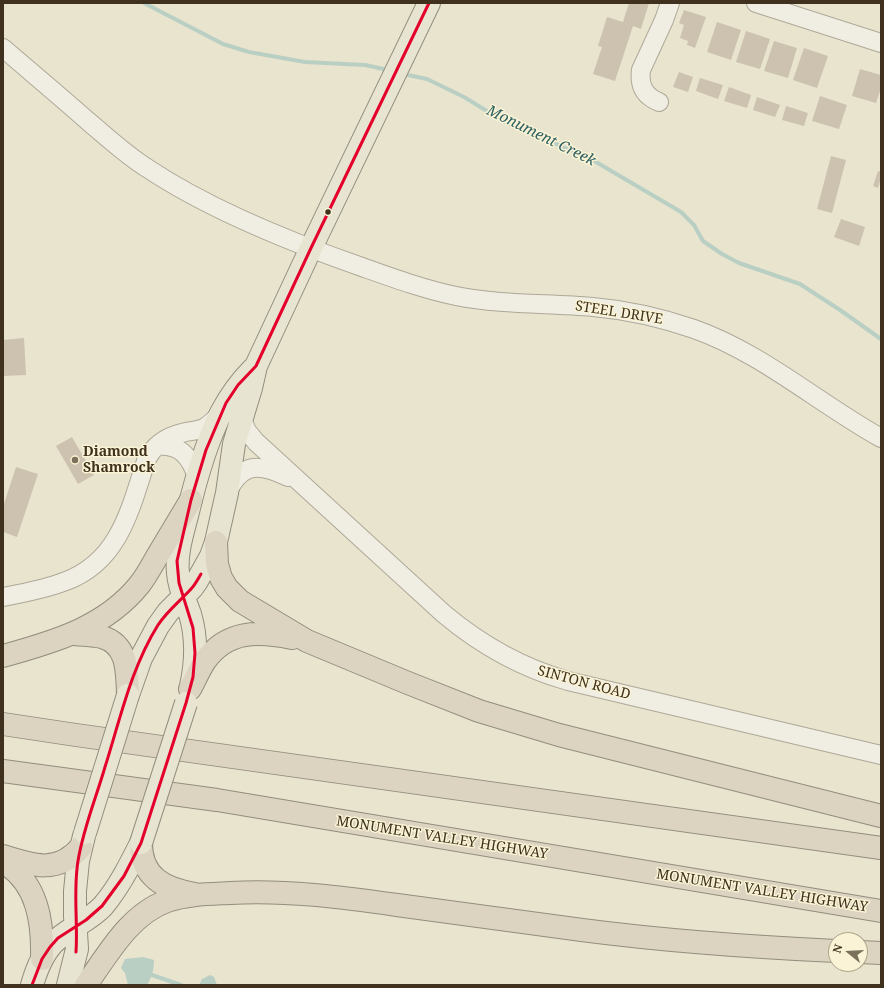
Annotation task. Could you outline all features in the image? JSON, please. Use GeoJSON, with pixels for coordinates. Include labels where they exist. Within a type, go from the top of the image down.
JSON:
{"type":"FeatureCollection","features":[{"type":"Feature","properties":{"kind":"highway"},"geometry":{"type":"LineString","coordinates":[[3,656],[75,634],[109,614],[124,602],[141,583],[191,500]]}},
{"type":"Feature","properties":{"kind":"highway"},"geometry":{"type":"LineString","coordinates":[[216,542],[216,559],[219,572],[224,583],[232,594],[240,601],[307,641],[429,692],[492,715],[597,746],[881,816]]}},
{"type":"Feature","properties":{"kind":"highway"},"geometry":{"type":"LineString","coordinates":[[75,634],[102,637],[109,640],[120,649],[126,664],[128,695]]}},
{"type":"Feature","properties":{"kind":"highway"},"geometry":{"type":"LineString","coordinates":[[188,696],[206,659],[215,649],[231,639],[246,635],[264,634],[307,641]]}},
{"type":"Feature","properties":{"kind":"highway"},"geometry":{"type":"LineString","coordinates":[[3,724],[881,848]]}},
{"type":"Feature","properties":{"kind":"highway","name":"MONUMENT VALLEY HIGHWAY"},"geometry":{"type":"LineString","coordinates":[[3,771],[218,800],[881,911]]}},
{"type":"Feature","properties":{"kind":"highway"},"geometry":{"type":"LineString","coordinates":[[3,856],[30,864],[50,866],[66,861],[76,854],[83,840]]}},
{"type":"Feature","properties":{"kind":"highway"},"geometry":{"type":"LineString","coordinates":[[141,843],[141,852],[144,863],[155,878],[173,889],[200,895]]}},
{"type":"Feature","properties":{"kind":"highway"},"geometry":{"type":"LineString","coordinates":[[3,862],[12,868],[27,884],[36,903],[42,932],[42,959]]}},
{"type":"Feature","properties":{"kind":"highway"},"geometry":{"type":"LineString","coordinates":[[86,985],[123,934],[146,912],[172,899],[200,895],[269,892],[312,895],[372,901],[647,938],[741,946],[828,951]]}},
{"type":"Feature","properties":{"kind":"highway"},"geometry":{"type":"LineString","coordinates":[[868,952],[881,953]]}},
{"type":"Feature","properties":{"kind":"main road"},"geometry":{"type":"LineString","coordinates":[[68,985],[76,949],[75,891],[83,840],[141,658],[155,631],[166,615],[197,581],[216,542],[227,493],[231,456],[256,366],[287,298],[429,4]]}},
{"type":"Feature","properties":{"kind":"main road"},"geometry":{"type":"LineString","coordinates":[[32,985],[42,959],[56,940],[91,917],[110,897],[124,876],[141,843],[188,696],[194,665],[195,640],[191,620],[179,583],[178,561],[180,542],[197,477],[221,414],[238,385],[256,366]]}},
{"type":"Feature","properties":{"kind":"street"},"geometry":{"type":"LineString","coordinates":[[659,102],[646,95],[640,77],[641,70],[664,20],[670,3]]}},
{"type":"Feature","properties":{"kind":"street"},"geometry":{"type":"LineString","coordinates":[[756,3],[881,43]]}},
{"type":"Feature","properties":{"kind":"street","name":"STEEL DRIVE"},"geometry":{"type":"LineString","coordinates":[[3,48],[117,146],[145,167],[178,187],[281,236],[412,284],[456,296],[490,302],[573,305],[606,308],[652,317],[695,329],[738,349],[881,438]]}},
{"type":"Feature","properties":{"kind":"street"},"geometry":{"type":"LineString","coordinates":[[3,597],[65,582],[99,562],[113,544],[121,530],[151,451],[171,436],[203,428],[213,422],[221,414]]}},
{"type":"Feature","properties":{"kind":"street","name":"SINTON ROAD"},"geometry":{"type":"LineString","coordinates":[[242,414],[244,425],[251,437],[299,483],[459,627],[486,645],[537,671],[568,681],[881,755]]}},
{"type":"Feature","properties":{"kind":"street"},"geometry":{"type":"LineString","coordinates":[[156,446],[171,446],[180,451],[192,463],[197,477]]}},
{"type":"Feature","properties":{"kind":"street","name":"SINTON ROAD"},"geometry":{"type":"LineString","coordinates":[[227,493],[238,475],[246,470],[256,468],[275,471],[299,483]]}},
{"type":"Feature","properties":{"kind":"shaded area"},"geometry":{"type":"Polygon","coordinates":[[[143,957],[154,960],[154,967],[149,982],[147,985],[128,985],[125,973],[121,968],[125,959],[143,957]]]}},
{"type":"Feature","properties":{"kind":"shaded area"},"geometry":{"type":"Polygon","coordinates":[[[210,975],[214,977],[217,985],[199,985],[202,979],[210,975]]]}},
{"type":"Feature","properties":{"kind":"building"},"geometry":{"type":"Polygon","coordinates":[[[629,3],[649,3],[641,29],[633,26],[615,81],[593,74],[602,47],[598,46],[607,17],[623,22],[629,3]]]}},
{"type":"Feature","properties":{"kind":"building"},"geometry":{"type":"Polygon","coordinates":[[[684,10],[706,17],[695,48],[687,45],[688,41],[680,38],[684,25],[679,23],[684,10]]]}},
{"type":"Feature","properties":{"kind":"building"},"geometry":{"type":"Polygon","coordinates":[[[717,22],[741,30],[731,60],[707,52],[717,22]]]}},
{"type":"Feature","properties":{"kind":"building"},"geometry":{"type":"Polygon","coordinates":[[[746,31],[770,39],[760,69],[736,62],[746,31]]]}},
{"type":"Feature","properties":{"kind":"building"},"geometry":{"type":"Polygon","coordinates":[[[774,41],[797,48],[788,78],[764,71],[774,41]]]}},
{"type":"Feature","properties":{"kind":"building"},"geometry":{"type":"Polygon","coordinates":[[[804,48],[828,56],[817,88],[793,80],[804,48]]]}},
{"type":"Feature","properties":{"kind":"building"},"geometry":{"type":"Polygon","coordinates":[[[860,69],[881,75],[881,88],[876,103],[852,96],[860,69]]]}},
{"type":"Feature","properties":{"kind":"building"},"geometry":{"type":"Polygon","coordinates":[[[679,72],[693,77],[688,92],[673,87],[679,72]]]}},
{"type":"Feature","properties":{"kind":"building"},"geometry":{"type":"Polygon","coordinates":[[[700,78],[723,85],[718,99],[696,91],[700,78]]]}},
{"type":"Feature","properties":{"kind":"building"},"geometry":{"type":"Polygon","coordinates":[[[729,87],[751,95],[747,108],[724,101],[729,87]]]}},
{"type":"Feature","properties":{"kind":"building"},"geometry":{"type":"Polygon","coordinates":[[[820,96],[847,105],[839,129],[812,121],[820,96]]]}},
{"type":"Feature","properties":{"kind":"building"},"geometry":{"type":"Polygon","coordinates":[[[757,97],[780,105],[775,117],[753,110],[757,97]]]}},
{"type":"Feature","properties":{"kind":"building"},"geometry":{"type":"Polygon","coordinates":[[[786,106],[808,113],[804,126],[782,120],[786,106]]]}},
{"type":"Feature","properties":{"kind":"building"},"geometry":{"type":"Polygon","coordinates":[[[831,156],[846,160],[832,213],[817,209],[831,156]]]}},
{"type":"Feature","properties":{"kind":"building"},"geometry":{"type":"Polygon","coordinates":[[[878,171],[881,172],[881,178],[878,188],[873,186],[878,171]]]}},
{"type":"Feature","properties":{"kind":"building"},"geometry":{"type":"Polygon","coordinates":[[[841,219],[865,227],[859,246],[834,237],[841,219]]]}},
{"type":"Feature","properties":{"kind":"building"},"geometry":{"type":"Polygon","coordinates":[[[24,338],[26,375],[3,376],[3,340],[24,338]]]}},
{"type":"Feature","properties":{"kind":"building","name":"Diamond Shamrock"},"geometry":{"type":"Polygon","coordinates":[[[72,437],[94,475],[78,484],[56,446],[72,437]]]}},
{"type":"Feature","properties":{"kind":"building"},"geometry":{"type":"Polygon","coordinates":[[[16,467],[38,474],[17,537],[3,532],[3,507],[16,467]]]}},
{"type":"Feature","properties":{"kind":"waterway","name":"Monument Creek"},"geometry":{"type":"LineString","coordinates":[[144,3],[223,44],[249,52],[305,62],[365,65],[388,70]]}},
{"type":"Feature","properties":{"kind":"waterway","name":"Monument Creek"},"geometry":{"type":"LineString","coordinates":[[403,74],[427,79],[464,97],[505,122],[591,159],[681,212],[694,225],[703,241],[722,254],[739,263],[800,284],[881,339]]}},
{"type":"Feature","properties":{"kind":"waterway"},"geometry":{"type":"LineString","coordinates":[[152,975],[181,985]]}},
{"type":"Feature","properties":{"kind":"transit line"},"geometry":{"type":"LineString","coordinates":[[32,985],[42,959],[50,947],[58,938],[86,920],[102,906],[124,876],[141,843],[193,677],[195,653],[193,628],[179,583],[177,561],[191,500],[206,450],[226,403],[238,385],[256,366],[429,3]]}},
{"type":"Feature","properties":{"kind":"transit line"},"geometry":{"type":"LineString","coordinates":[[76,952],[76,884],[80,849],[86,825],[127,694],[140,659],[158,625],[192,587],[201,574]]}},
{"type":"Feature","properties":{"kind":"place","name":"Diamond Shamrock"},"geometry":{"type":"Point","coordinates":[75,460]}}]}
